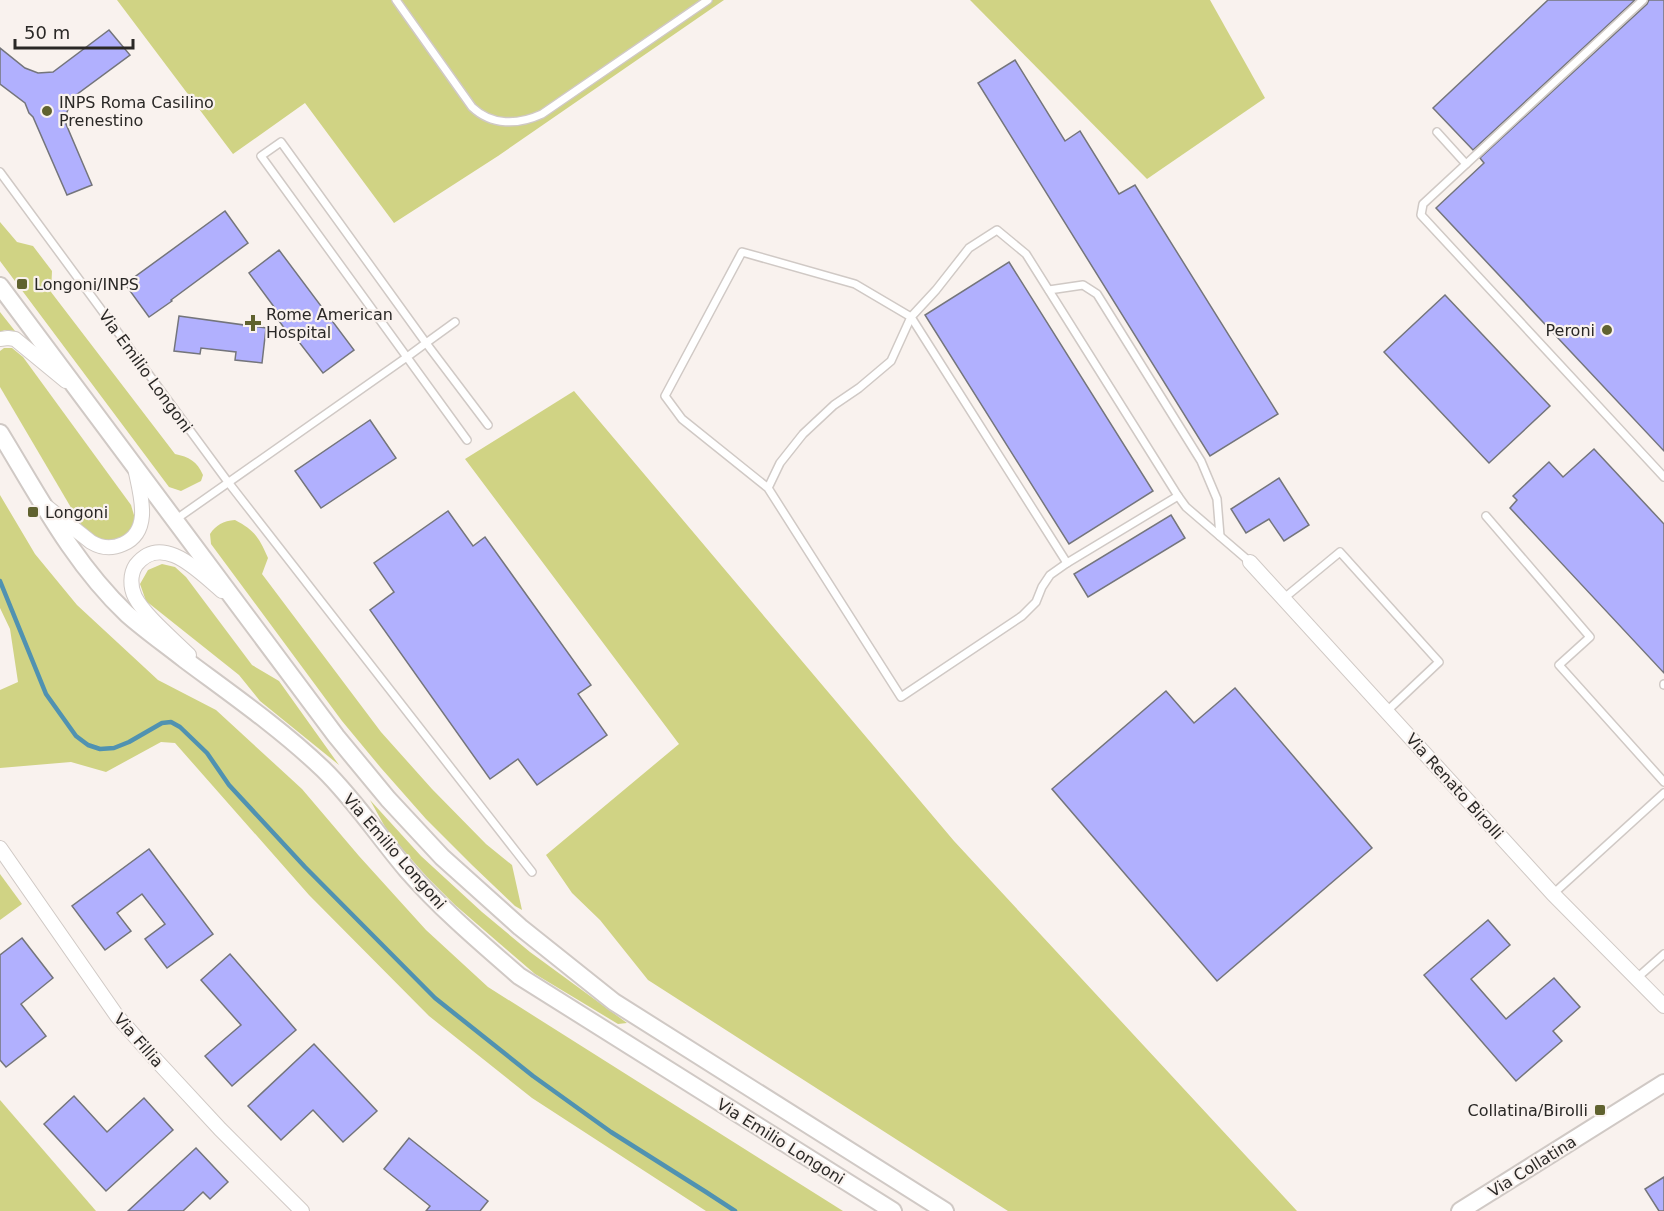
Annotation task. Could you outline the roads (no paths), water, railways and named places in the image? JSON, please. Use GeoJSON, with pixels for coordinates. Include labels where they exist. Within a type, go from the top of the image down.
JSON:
{"type":"FeatureCollection","features":[{"type":"Feature","properties":{"kind":"street","name":"Via Emilio Longoni"},"geometry":{"type":"LineString","coordinates":[[0,286],[336,736],[442,857],[520,927],[614,1002],[945,1211]]}},
{"type":"Feature","properties":{"kind":"street"},"geometry":{"type":"LineString","coordinates":[[0,339],[15,339],[75,388]]}},
{"type":"Feature","properties":{"kind":"street","name":"Via Emilio Longoni"},"geometry":{"type":"LineString","coordinates":[[0,433],[76,557],[111,597],[151,634],[261,716],[324,770],[409,871],[438,903],[476,939],[519,976],[893,1211]]}},
{"type":"Feature","properties":{"kind":"street"},"geometry":{"type":"LineString","coordinates":[[43,503],[98,546],[107,548],[120,546],[133,538],[142,521],[141,498],[135,468]]}},
{"type":"Feature","properties":{"kind":"street"},"geometry":{"type":"LineString","coordinates":[[217,684],[144,609],[132,590],[133,573],[136,566],[146,557],[157,553],[173,554],[189,564],[238,604]]}},
{"type":"Feature","properties":{"kind":"street","name":"Via Renato Birolli"},"geometry":{"type":"LineString","coordinates":[[1250,562],[1553,894],[1664,1006]]}},
{"type":"Feature","properties":{"kind":"street","name":"Via Fillia"},"geometry":{"type":"LineString","coordinates":[[0,848],[117,1016],[220,1129],[302,1211]]}},
{"type":"Feature","properties":{"kind":"street","name":"Via Collatina"},"geometry":{"type":"LineString","coordinates":[[1460,1211],[1664,1083]]}},
{"type":"Feature","properties":{"kind":"lane"},"geometry":{"type":"LineString","coordinates":[[396,0],[472,107],[494,121],[508,122],[521,121],[542,114],[708,0]]}},
{"type":"Feature","properties":{"kind":"lane"},"geometry":{"type":"LineString","coordinates":[[1643,0],[1423,204],[1421,215],[1664,477]]}},
{"type":"Feature","properties":{"kind":"lane"},"geometry":{"type":"LineString","coordinates":[[1437,132],[1466,165]]}},
{"type":"Feature","properties":{"kind":"lane"},"geometry":{"type":"LineString","coordinates":[[467,440],[261,156],[280,142],[488,425]]}},
{"type":"Feature","properties":{"kind":"lane","name":"Via Emilio Longoni"},"geometry":{"type":"LineString","coordinates":[[0,172],[228,482],[532,872]]}},
{"type":"Feature","properties":{"kind":"lane"},"geometry":{"type":"LineString","coordinates":[[768,488],[780,463],[803,434],[834,405],[859,388],[891,361],[911,318],[969,248],[997,230],[1026,254],[1186,507],[1250,562]]}},
{"type":"Feature","properties":{"kind":"lane"},"geometry":{"type":"LineString","coordinates":[[1067,563],[911,318],[855,284],[742,252],[665,396],[682,418],[768,488],[901,697],[1023,616],[1036,602],[1050,575],[1178,496]]}},
{"type":"Feature","properties":{"kind":"lane"},"geometry":{"type":"LineString","coordinates":[[1049,290],[1083,285],[1097,294],[1201,461],[1217,499],[1220,536]]}},
{"type":"Feature","properties":{"kind":"lane"},"geometry":{"type":"LineString","coordinates":[[174,521],[455,322]]}},
{"type":"Feature","properties":{"kind":"lane"},"geometry":{"type":"LineString","coordinates":[[1486,516],[1590,637],[1559,665],[1664,782]]}},
{"type":"Feature","properties":{"kind":"lane"},"geometry":{"type":"LineString","coordinates":[[1283,599],[1340,552],[1439,662],[1387,711]]}},
{"type":"Feature","properties":{"kind":"lane"},"geometry":{"type":"LineString","coordinates":[[1553,894],[1664,793]]}},
{"type":"Feature","properties":{"kind":"lane"},"geometry":{"type":"LineString","coordinates":[[1636,978],[1664,954]]}},
{"type":"Feature","properties":{"kind":"waterway"},"geometry":{"type":"LineString","coordinates":[[0,581],[46,694],[76,736],[88,745],[100,749],[114,748],[162,723],[171,722],[180,727],[207,753],[229,785],[305,867],[435,998],[533,1076],[611,1132],[735,1211]]}},
{"type":"Feature","properties":{"kind":"place","name":"INPS Roma Casilino Prenestino"},"geometry":{"type":"Point","coordinates":[47,111]}},
{"type":"Feature","properties":{"kind":"place","name":"Longoni/INPS"},"geometry":{"type":"Point","coordinates":[22,284]}},
{"type":"Feature","properties":{"kind":"place","name":"Rome American Hospital"},"geometry":{"type":"Point","coordinates":[253,323]}},
{"type":"Feature","properties":{"kind":"place","name":"Peroni"},"geometry":{"type":"Point","coordinates":[1607,330]}},
{"type":"Feature","properties":{"kind":"place","name":"Longoni"},"geometry":{"type":"Point","coordinates":[33,512]}},
{"type":"Feature","properties":{"kind":"place","name":"Collatina/Birolli"},"geometry":{"type":"Point","coordinates":[1600,1110]}}]}
